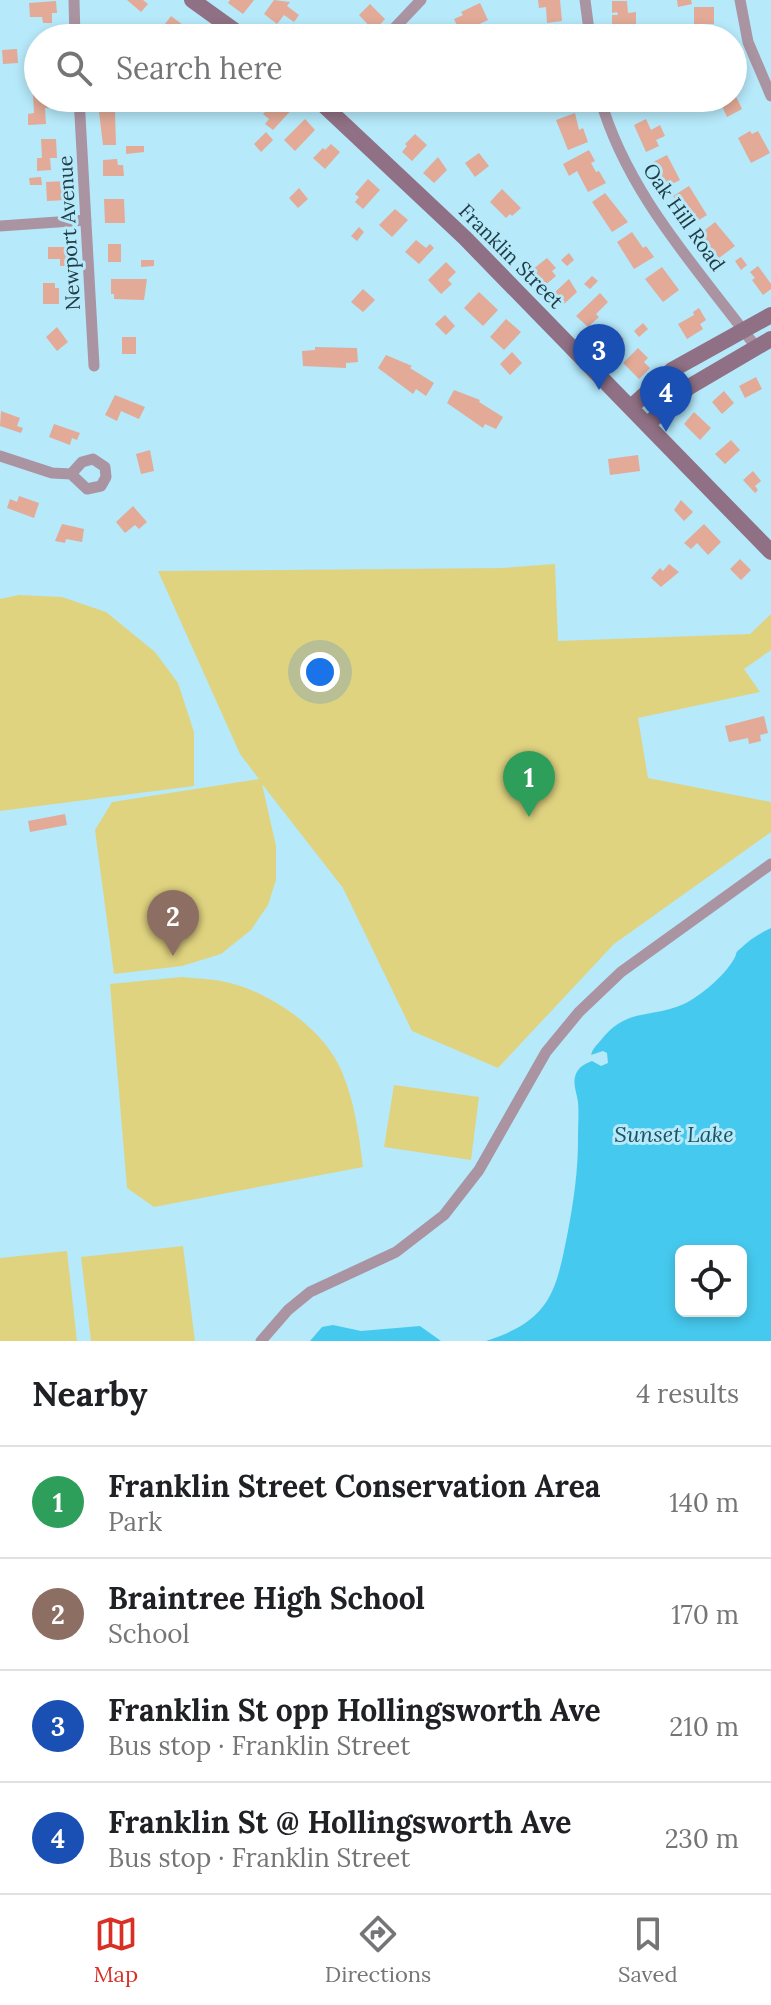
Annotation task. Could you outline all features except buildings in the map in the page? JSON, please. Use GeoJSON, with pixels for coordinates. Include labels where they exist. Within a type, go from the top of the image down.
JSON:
{"type":"FeatureCollection","features":[{"type":"Feature","properties":{"kind":"main road"},"geometry":{"type":"LineString","coordinates":[[192,0],[225,24]]}},
{"type":"Feature","properties":{"kind":"main road","name":"Franklin Street"},"geometry":{"type":"LineString","coordinates":[[335,112],[450,222],[771,552]]}},
{"type":"Feature","properties":{"kind":"main road"},"geometry":{"type":"LineString","coordinates":[[631,407],[672,370],[771,315]]}},
{"type":"Feature","properties":{"kind":"main road"},"geometry":{"type":"LineString","coordinates":[[648,424],[689,387],[764,343]]}},
{"type":"Feature","properties":{"kind":"street"},"geometry":{"type":"LineString","coordinates":[[74,0],[75,24]]}},
{"type":"Feature","properties":{"kind":"street"},"geometry":{"type":"LineString","coordinates":[[398,24],[421,0]]}},
{"type":"Feature","properties":{"kind":"street"},"geometry":{"type":"LineString","coordinates":[[585,0],[588,24]]}},
{"type":"Feature","properties":{"kind":"street"},"geometry":{"type":"LineString","coordinates":[[740,0],[745,24]]}},
{"type":"Feature","properties":{"kind":"street"},"geometry":{"type":"LineString","coordinates":[[747,37],[771,96]]}},
{"type":"Feature","properties":{"kind":"street","name":"Newport Avenue"},"geometry":{"type":"LineString","coordinates":[[80,112],[94,366]]}},
{"type":"Feature","properties":{"kind":"street","name":"Oak Hill Road"},"geometry":{"type":"LineString","coordinates":[[605,112],[632,177],[657,216],[745,332],[764,343]]}},
{"type":"Feature","properties":{"kind":"street"},"geometry":{"type":"LineString","coordinates":[[0,226],[86,220]]}},
{"type":"Feature","properties":{"kind":"street"},"geometry":{"type":"LineString","coordinates":[[0,456],[52,473],[71,474]]}},
{"type":"Feature","properties":{"kind":"street"},"geometry":{"type":"LineString","coordinates":[[261,1341],[288,1310],[310,1292],[396,1252],[444,1215],[471,1183],[546,1052],[579,1012],[621,972],[771,864]]}},
{"type":"Feature","properties":{"kind":"shaded area"},"geometry":{"type":"Polygon","coordinates":[[[555,564],[558,641],[750,634],[771,614],[771,650],[744,669],[760,692],[638,718],[648,778],[771,802],[771,832],[614,944],[498,1068],[412,1031],[343,888],[262,784],[276,846],[276,880],[268,905],[251,930],[221,954],[182,966],[114,974],[95,830],[112,802],[259,779],[240,754],[158,571],[502,568],[555,564]]]}},
{"type":"Feature","properties":{"kind":"shaded area"},"geometry":{"type":"Polygon","coordinates":[[[19,595],[62,597],[106,612],[155,652],[178,683],[194,732],[194,786],[0,811],[0,599],[19,595]]]}},
{"type":"Feature","properties":{"kind":"shaded area"},"geometry":{"type":"Polygon","coordinates":[[[182,977],[224,982],[252,991],[284,1007],[312,1030],[335,1057],[342,1072],[356,1119],[363,1167],[154,1207],[127,1188],[110,984],[182,977]]]}},
{"type":"Feature","properties":{"kind":"shaded area"},"geometry":{"type":"Polygon","coordinates":[[[394,1085],[479,1097],[471,1160],[384,1147],[394,1085]]]}},
{"type":"Feature","properties":{"kind":"shaded area"},"geometry":{"type":"Polygon","coordinates":[[[183,1246],[195,1341],[91,1341],[81,1257],[183,1246]]]}},
{"type":"Feature","properties":{"kind":"shaded area"},"geometry":{"type":"Polygon","coordinates":[[[67,1251],[77,1341],[0,1341],[0,1258],[67,1251]]]}},
{"type":"Feature","properties":{"kind":"water","name":"Sunset Lake"},"geometry":{"type":"Polygon","coordinates":[[[771,928],[771,1341],[486,1341],[525,1324],[547,1301],[554,1287],[564,1252],[575,1185],[578,1151],[577,1071],[592,1061],[601,1066],[608,1063],[607,1053],[603,1051],[591,1055],[595,1047],[620,1023],[691,1000],[719,978],[738,951],[771,928]]]}},
{"type":"Feature","properties":{"kind":"water"},"geometry":{"type":"Polygon","coordinates":[[[333,1325],[361,1331],[420,1326],[441,1341],[310,1341],[322,1327],[333,1325]]]}},
{"type":"Feature","properties":{"kind":"place","name":"Franklin St opp Hollingsworth Ave"},"geometry":{"type":"Point","coordinates":[599,390]}},
{"type":"Feature","properties":{"kind":"place","name":"Franklin St @ Hollingsworth Ave"},"geometry":{"type":"Point","coordinates":[666,432]}},
{"type":"Feature","properties":{"kind":"place","name":"Franklin Street Conservation Area"},"geometry":{"type":"Point","coordinates":[529,817]}},
{"type":"Feature","properties":{"kind":"place","name":"Braintree High School"},"geometry":{"type":"Point","coordinates":[173,956]}}]}
